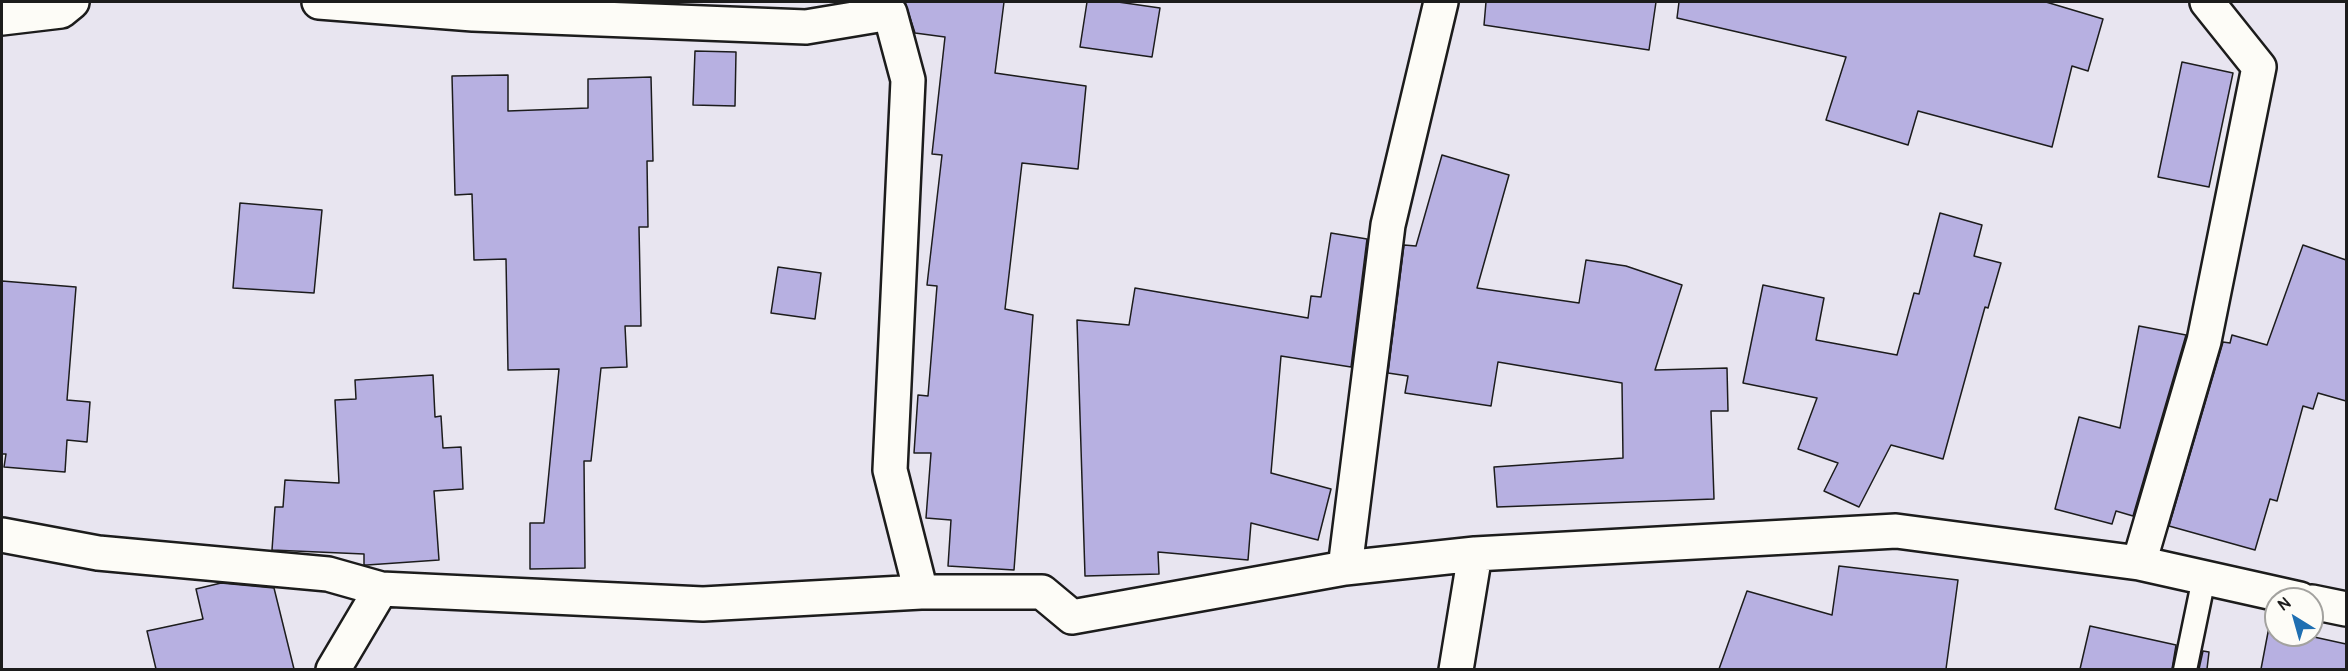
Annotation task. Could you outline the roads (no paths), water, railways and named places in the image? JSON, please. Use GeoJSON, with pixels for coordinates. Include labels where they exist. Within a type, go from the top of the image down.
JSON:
{"type":"FeatureCollection","features":[{"type":"Feature","properties":{"kind":"street"},"geometry":{"type":"LineString","coordinates":[[2,18],[61,11],[72,2]]}},
{"type":"Feature","properties":{"kind":"street"},"geometry":{"type":"LineString","coordinates":[[320,2],[473,14],[806,27],[885,7],[908,80],[890,470],[921,592]]}},
{"type":"Feature","properties":{"kind":"street"},"geometry":{"type":"LineString","coordinates":[[1345,568],[1388,225],[1441,2]]}},
{"type":"Feature","properties":{"kind":"street"},"geometry":{"type":"LineString","coordinates":[[2139,563],[2204,341],[2259,67],[2207,2]]}},
{"type":"Feature","properties":{"kind":"street"},"geometry":{"type":"LineString","coordinates":[[2,535],[98,553],[328,574],[381,589],[703,604],[921,592],[1042,592],[1072,617],[1345,568],[1475,554],[1896,531],[2139,563],[2264,591]]}},
{"type":"Feature","properties":{"kind":"street"},"geometry":{"type":"LineString","coordinates":[[1456,669],[1475,554]]}},
{"type":"Feature","properties":{"kind":"street"},"geometry":{"type":"LineString","coordinates":[[333,669],[381,589]]}},
{"type":"Feature","properties":{"kind":"street"},"geometry":{"type":"LineString","coordinates":[[2324,604],[2346,609]]}},
{"type":"Feature","properties":{"kind":"lane"},"geometry":{"type":"LineString","coordinates":[[2185,669],[2204,578]]}}]}
